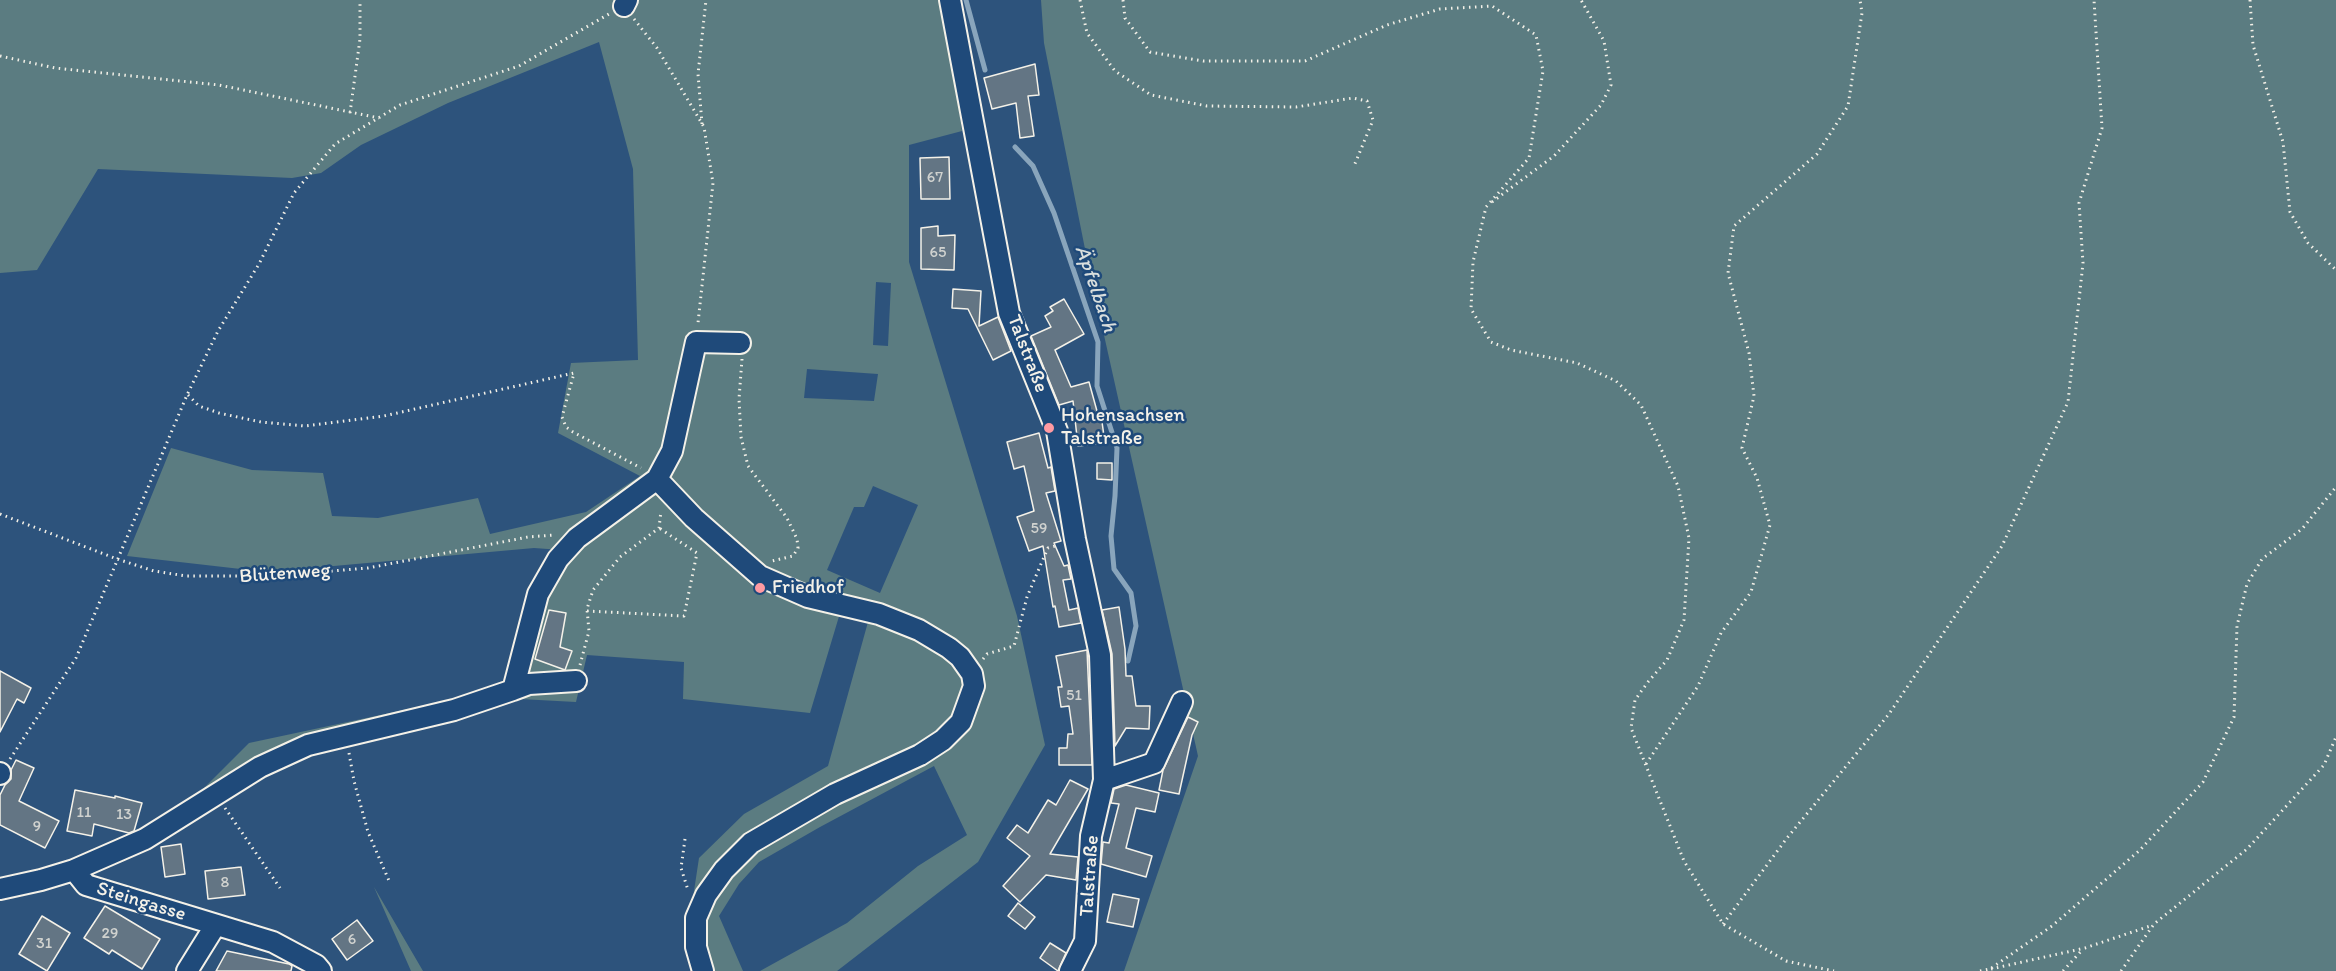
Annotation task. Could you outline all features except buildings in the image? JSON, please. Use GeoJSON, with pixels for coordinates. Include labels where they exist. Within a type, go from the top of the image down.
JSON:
{"type":"FeatureCollection","features":[{"type":"Feature","properties":{"kind":"street","name":"Talstraße"},"geometry":{"type":"LineString","coordinates":[[950,0],[1009,313],[1057,431],[1075,539],[1100,655],[1104,780],[1091,836],[1085,941],[1070,971]]}},
{"type":"Feature","properties":{"kind":"street"},"geometry":{"type":"LineString","coordinates":[[513,690],[538,594],[558,559],[577,538],[662,483],[672,450],[696,342],[740,343]]}},
{"type":"Feature","properties":{"kind":"street"},"geometry":{"type":"LineString","coordinates":[[662,483],[694,518],[760,576],[808,597],[879,614],[919,630],[960,657],[972,674],[975,686],[961,722],[943,740],[920,755],[835,794],[751,843],[724,870],[706,895],[698,914],[696,947],[703,971]]}},
{"type":"Feature","properties":{"kind":"street"},"geometry":{"type":"LineString","coordinates":[[0,889],[74,870],[145,839],[260,766],[308,745],[454,710],[529,684],[576,681]]}},
{"type":"Feature","properties":{"kind":"street"},"geometry":{"type":"LineString","coordinates":[[1104,780],[1154,763],[1182,702]]}},
{"type":"Feature","properties":{"kind":"street","name":"Steingasse"},"geometry":{"type":"LineString","coordinates":[[74,870],[86,885],[273,942],[316,965],[321,971]]}},
{"type":"Feature","properties":{"kind":"street","name":"Steingasse"},"geometry":{"type":"LineString","coordinates":[[187,971],[215,926]]}},
{"type":"Feature","properties":{"kind":"path"},"geometry":{"type":"LineString","coordinates":[[350,112],[360,39],[360,0]]}},
{"type":"Feature","properties":{"kind":"path"},"geometry":{"type":"LineString","coordinates":[[696,342],[713,183],[702,125],[698,75],[706,0]]}},
{"type":"Feature","properties":{"kind":"path"},"geometry":{"type":"LineString","coordinates":[[1080,0],[1088,33],[1115,71],[1151,95],[1207,106],[1296,107],[1353,98],[1367,101],[1373,120],[1354,166]]}},
{"type":"Feature","properties":{"kind":"path"},"geometry":{"type":"LineString","coordinates":[[1123,0],[1125,18],[1150,52],[1203,61],[1305,61],[1387,25],[1440,9],[1492,6],[1536,35],[1543,71],[1529,158],[1486,207],[1473,262],[1471,309],[1491,342],[1511,350],[1577,363],[1616,381],[1641,405],[1678,486],[1689,538],[1684,620],[1667,660],[1635,700],[1630,728],[1684,861],[1723,924],[1786,961],[1834,971]]}},
{"type":"Feature","properties":{"kind":"path"},"geometry":{"type":"LineString","coordinates":[[1486,207],[1554,156],[1601,105],[1611,85],[1604,41],[1581,0]]}},
{"type":"Feature","properties":{"kind":"path"},"geometry":{"type":"LineString","coordinates":[[1646,764],[1698,686],[1721,633],[1751,592],[1770,525],[1757,478],[1742,448],[1755,396],[1749,353],[1728,273],[1734,226],[1817,154],[1848,106],[1862,13],[1860,0]]}},
{"type":"Feature","properties":{"kind":"path"},"geometry":{"type":"LineString","coordinates":[[1723,924],[1787,838],[1889,714],[2002,546],[2068,402],[2083,263],[2079,203],[2102,128],[2094,0]]}},
{"type":"Feature","properties":{"kind":"path"},"geometry":{"type":"LineString","coordinates":[[2250,0],[2253,45],[2283,142],[2290,212],[2308,243],[2336,270]]}},
{"type":"Feature","properties":{"kind":"path"},"geometry":{"type":"LineString","coordinates":[[0,773],[76,658],[187,395],[218,331],[259,264],[294,193],[335,144],[400,105],[519,66],[625,3],[657,48],[702,125]]}},
{"type":"Feature","properties":{"kind":"path"},"geometry":{"type":"LineString","coordinates":[[0,56],[55,68],[219,85],[379,118]]}},
{"type":"Feature","properties":{"kind":"path"},"geometry":{"type":"LineString","coordinates":[[740,343],[743,364],[740,383],[741,437],[748,466],[779,506],[797,539],[798,548],[793,556],[776,561]]}},
{"type":"Feature","properties":{"kind":"path"},"geometry":{"type":"LineString","coordinates":[[187,395],[200,405],[219,413],[261,422],[305,426],[384,416],[574,373],[562,417],[567,427],[624,458],[662,483],[659,528],[620,557],[593,590],[587,611],[589,631],[583,653]]}},
{"type":"Feature","properties":{"kind":"path"},"geometry":{"type":"LineString","coordinates":[[1990,969],[2052,926],[2139,850],[2203,782],[2234,717],[2238,626],[2247,584],[2262,559],[2302,529],[2336,487]]}},
{"type":"Feature","properties":{"kind":"path","name":"Blütenweg"},"geometry":{"type":"LineString","coordinates":[[0,514],[117,559],[154,571],[186,576],[273,576],[368,568],[528,537],[561,535],[577,538]]}},
{"type":"Feature","properties":{"kind":"path"},"geometry":{"type":"LineString","coordinates":[[587,611],[684,616],[697,553],[659,528]]}},
{"type":"Feature","properties":{"kind":"path"},"geometry":{"type":"LineString","coordinates":[[972,674],[987,654],[1014,646],[1027,597],[1048,548]]}},
{"type":"Feature","properties":{"kind":"path"},"geometry":{"type":"LineString","coordinates":[[346,736],[354,781],[368,832],[390,883]]}},
{"type":"Feature","properties":{"kind":"path"},"geometry":{"type":"LineString","coordinates":[[2121,971],[2154,924],[2247,849],[2324,765],[2336,737]]}},
{"type":"Feature","properties":{"kind":"path"},"geometry":{"type":"LineString","coordinates":[[216,795],[280,888]]}},
{"type":"Feature","properties":{"kind":"path"},"geometry":{"type":"LineString","coordinates":[[685,839],[681,868],[698,914]]}},
{"type":"Feature","properties":{"kind":"path"},"geometry":{"type":"LineString","coordinates":[[1980,971],[2085,948],[2154,924]]}},
{"type":"Feature","properties":{"kind":"path"},"geometry":{"type":"LineString","coordinates":[[2063,971],[2085,948]]}},
{"type":"Feature","properties":{"kind":"green space"},"geometry":{"type":"Polygon","coordinates":[[[0,0],[944,0],[962,131],[909,145],[909,262],[1017,616],[1045,745],[978,862],[837,971],[760,971],[847,923],[918,866],[967,835],[934,766],[759,862],[739,884],[719,916],[743,971],[696,971],[691,911],[699,858],[744,814],[828,766],[868,622],[840,613],[810,713],[683,699],[684,662],[587,655],[576,702],[520,699],[542,597],[576,551],[534,548],[267,572],[127,556],[171,448],[252,470],[323,473],[332,516],[378,518],[478,498],[490,534],[586,512],[640,476],[558,433],[571,363],[638,360],[633,169],[599,42],[448,103],[361,145],[321,173],[292,178],[98,169],[37,270],[0,273],[0,0]],[[876,282],[873,345],[888,346],[891,283],[876,282]],[[807,369],[804,398],[874,401],[878,374],[807,369]],[[873,486],[864,507],[854,507],[827,570],[880,593],[918,505],[873,486]]]}},
{"type":"Feature","properties":{"kind":"green space"},"geometry":{"type":"Polygon","coordinates":[[[1041,0],[2336,0],[2336,971],[1124,971],[1198,756],[1087,259],[1044,43],[1041,0]]]}},
{"type":"Feature","properties":{"kind":"green space"},"geometry":{"type":"Polygon","coordinates":[[[446,701],[448,706],[210,790],[204,788],[249,743],[446,701]]]}},
{"type":"Feature","properties":{"kind":"green space"},"geometry":{"type":"Polygon","coordinates":[[[374,887],[423,971],[411,971],[374,887]]]}},
{"type":"Feature","properties":{"kind":"waterway","name":"Äpfelbach"},"geometry":{"type":"LineString","coordinates":[[966,0],[985,70]]}},
{"type":"Feature","properties":{"kind":"waterway","name":"Äpfelbach"},"geometry":{"type":"LineString","coordinates":[[1015,147],[1033,166],[1054,213],[1098,342],[1097,386],[1117,448],[1111,536],[1114,569],[1131,593],[1136,626],[1128,661]]}},
{"type":"Feature","properties":{"kind":"place","name":"Hohensachsen Talstraße"},"geometry":{"type":"Point","coordinates":[1049,428]}},
{"type":"Feature","properties":{"kind":"place","name":"Friedhof"},"geometry":{"type":"Point","coordinates":[760,588]}}]}
